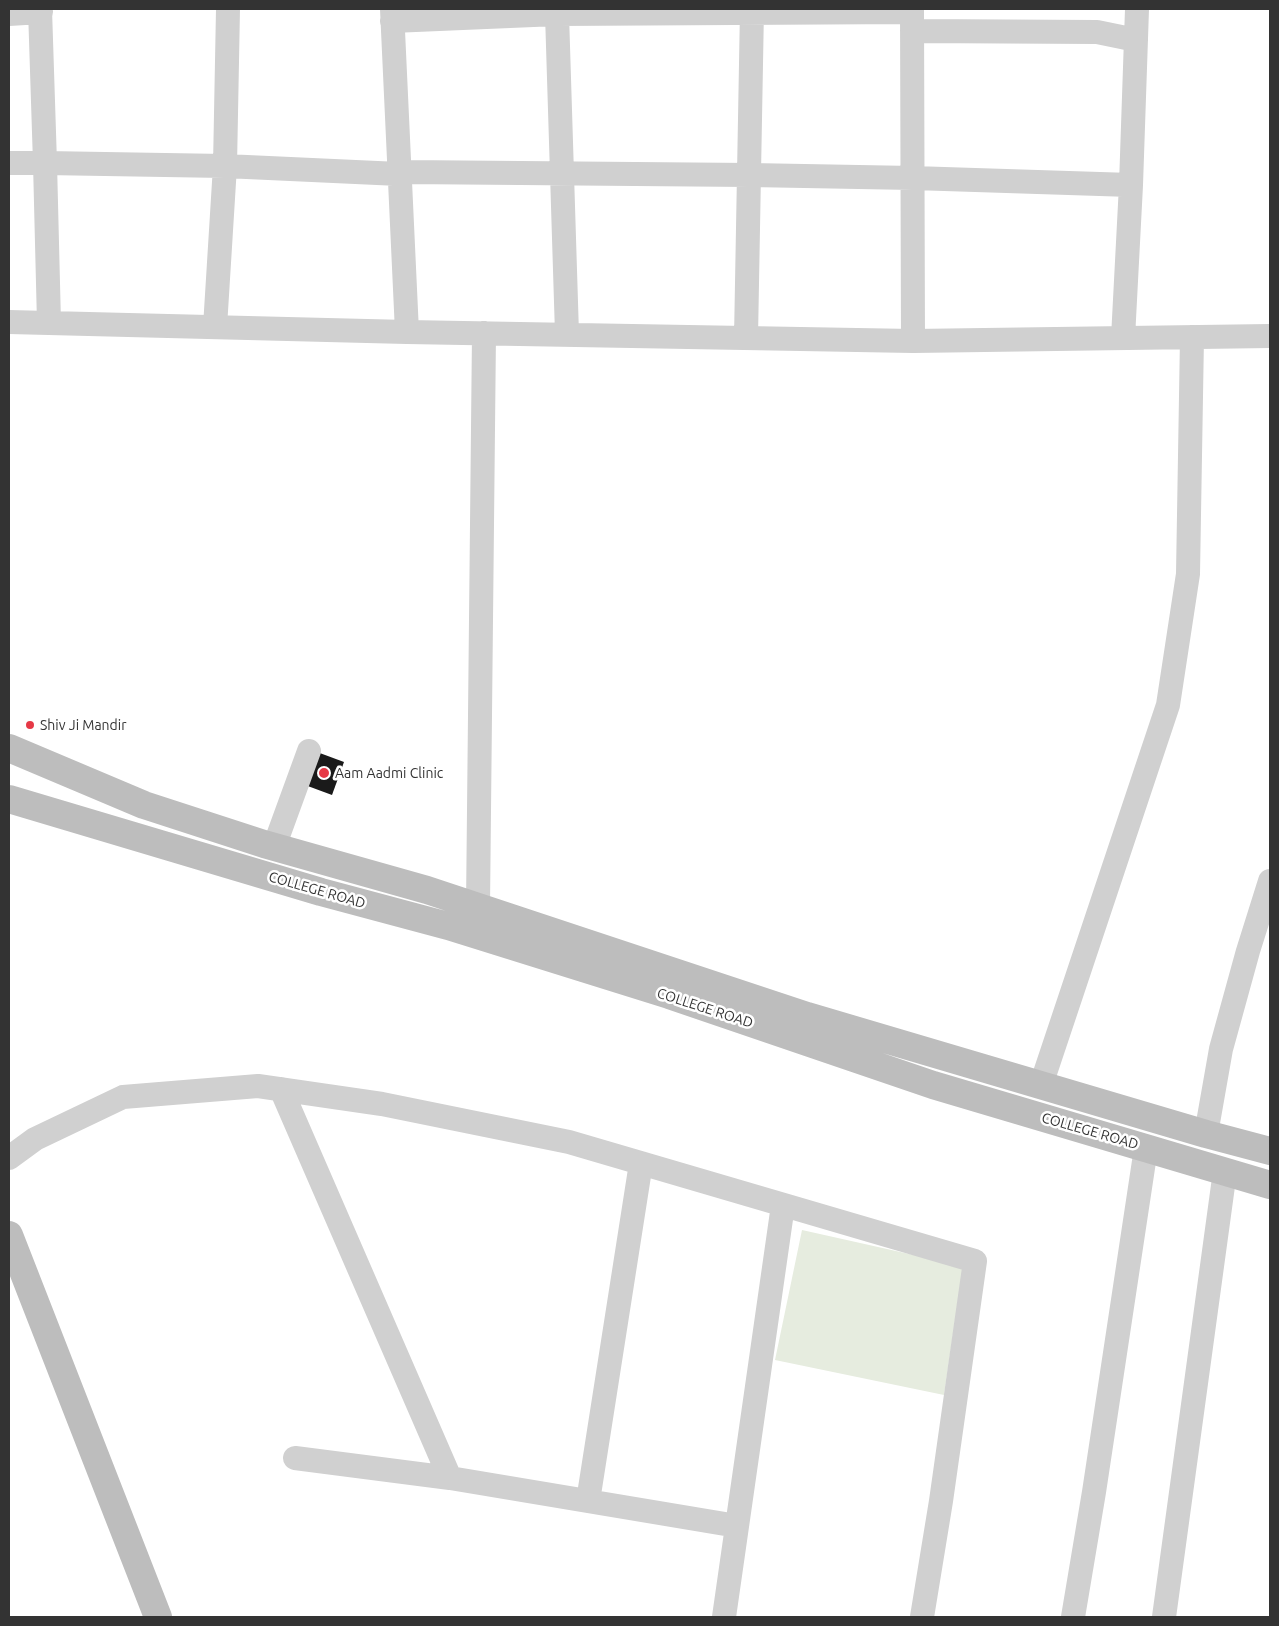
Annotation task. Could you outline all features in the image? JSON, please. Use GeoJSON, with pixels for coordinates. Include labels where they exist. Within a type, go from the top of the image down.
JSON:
{"type":"FeatureCollection","features":[{"type":"Feature","properties":{"kind":"street"},"geometry":{"type":"LineString","coordinates":[[216,327],[225,166],[228,9]]}},
{"type":"Feature","properties":{"kind":"street"},"geometry":{"type":"LineString","coordinates":[[1123,338],[1137,9]]}},
{"type":"Feature","properties":{"kind":"street"},"geometry":{"type":"LineString","coordinates":[[9,14],[40,10],[49,323]]}},
{"type":"Feature","properties":{"kind":"street"},"geometry":{"type":"LineString","coordinates":[[407,332],[392,15],[557,11],[752,11],[912,17],[1097,32],[1136,40]]}},
{"type":"Feature","properties":{"kind":"street"},"geometry":{"type":"LineString","coordinates":[[557,11],[567,334]]}},
{"type":"Feature","properties":{"kind":"street"},"geometry":{"type":"LineString","coordinates":[[746,338],[752,11]]}},
{"type":"Feature","properties":{"kind":"street"},"geometry":{"type":"LineString","coordinates":[[912,17],[913,340]]}},
{"type":"Feature","properties":{"kind":"street"},"geometry":{"type":"LineString","coordinates":[[9,163],[225,166],[399,174],[405,172],[750,175],[1131,185]]}},
{"type":"Feature","properties":{"kind":"street"},"geometry":{"type":"LineString","coordinates":[[9,322],[407,332],[913,340],[1270,336]]}},
{"type":"Feature","properties":{"kind":"street"},"geometry":{"type":"LineString","coordinates":[[478,906],[484,333]]}},
{"type":"Feature","properties":{"kind":"street"},"geometry":{"type":"LineString","coordinates":[[1041,1085],[1168,705],[1188,574],[1192,337]]}},
{"type":"Feature","properties":{"kind":"street"},"geometry":{"type":"LineString","coordinates":[[9,748],[144,805],[274,847],[478,906],[807,1016],[1206,1134],[1270,1151]]}},
{"type":"Feature","properties":{"kind":"street"},"geometry":{"type":"LineString","coordinates":[[274,847],[309,751]]}},
{"type":"Feature","properties":{"kind":"street","name":"COLLEGE ROAD"},"geometry":{"type":"LineString","coordinates":[[9,799],[322,892],[448,926],[669,995],[933,1085],[1270,1184]]}},
{"type":"Feature","properties":{"kind":"street"},"geometry":{"type":"LineString","coordinates":[[1206,1134],[1221,1049],[1248,951],[1270,881]]}},
{"type":"Feature","properties":{"kind":"street"},"geometry":{"type":"LineString","coordinates":[[9,1158],[35,1139],[123,1097],[258,1086],[382,1104],[569,1142],[975,1261],[942,1501],[922,1617]]}},
{"type":"Feature","properties":{"kind":"street"},"geometry":{"type":"LineString","coordinates":[[281,1089],[450,1478]]}},
{"type":"Feature","properties":{"kind":"street"},"geometry":{"type":"LineString","coordinates":[[1074,1617],[1146,1148]]}},
{"type":"Feature","properties":{"kind":"street"},"geometry":{"type":"LineString","coordinates":[[588,1501],[641,1163]]}},
{"type":"Feature","properties":{"kind":"street"},"geometry":{"type":"LineString","coordinates":[[1164,1617],[1224,1171]]}},
{"type":"Feature","properties":{"kind":"street"},"geometry":{"type":"LineString","coordinates":[[724,1617],[783,1205]]}},
{"type":"Feature","properties":{"kind":"street"},"geometry":{"type":"LineString","coordinates":[[9,1235],[158,1617]]}},
{"type":"Feature","properties":{"kind":"street"},"geometry":{"type":"LineString","coordinates":[[295,1458],[450,1478],[737,1526]]}},
{"type":"Feature","properties":{"kind":"shaded area"},"geometry":{"type":"Polygon","coordinates":[[[802,1230],[963,1266],[944,1395],[775,1360],[802,1230]]]}},
{"type":"Feature","properties":{"kind":"building","name":"Aam Aadmi Clinic"},"geometry":{"type":"Polygon","coordinates":[[[317,752],[344,762],[332,795],[305,785],[317,752]]]}},
{"type":"Feature","properties":{"kind":"place","name":"Shiv Ji Mandir"},"geometry":{"type":"Point","coordinates":[30,725]}},
{"type":"Feature","properties":{"kind":"place","name":"Aam Aadmi Clinic"},"geometry":{"type":"Point","coordinates":[324,773]}}]}
